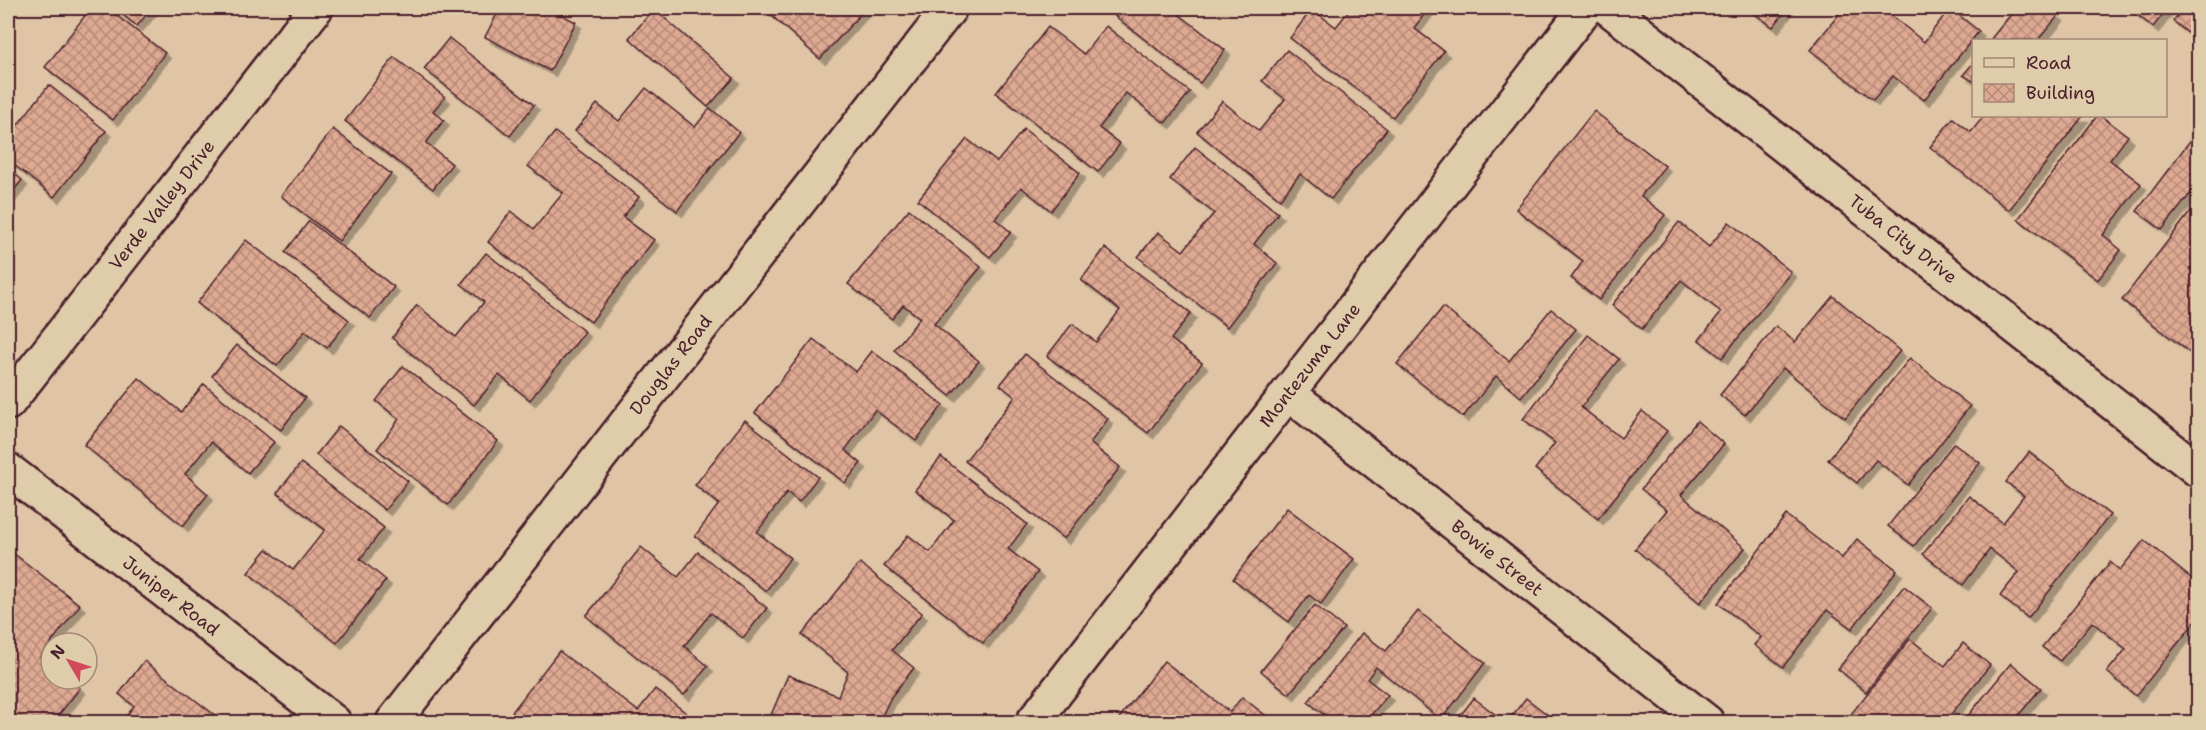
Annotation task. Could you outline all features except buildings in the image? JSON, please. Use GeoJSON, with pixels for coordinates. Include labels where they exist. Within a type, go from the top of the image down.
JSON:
{"type":"FeatureCollection","features":[{"type":"Feature","properties":{"kind":"street","name":"Verde Valley Drive"},"geometry":{"type":"LineString","coordinates":[[8,403],[316,8]]}},
{"type":"Feature","properties":{"kind":"street","name":"Douglas Road"},"geometry":{"type":"LineString","coordinates":[[393,723],[950,8]]}},
{"type":"Feature","properties":{"kind":"street","name":"Montezuma Lane"},"geometry":{"type":"LineString","coordinates":[[1033,723],[1586,8]]}},
{"type":"Feature","properties":{"kind":"street","name":"Tuba City Drive"},"geometry":{"type":"LineString","coordinates":[[1608,8],[2199,470]]}},
{"type":"Feature","properties":{"kind":"street","name":"Bowie Street"},"geometry":{"type":"LineString","coordinates":[[1288,393],[1707,723]]}},
{"type":"Feature","properties":{"kind":"street","name":"Juniper Road"},"geometry":{"type":"LineString","coordinates":[[8,470],[334,723]]}}]}
